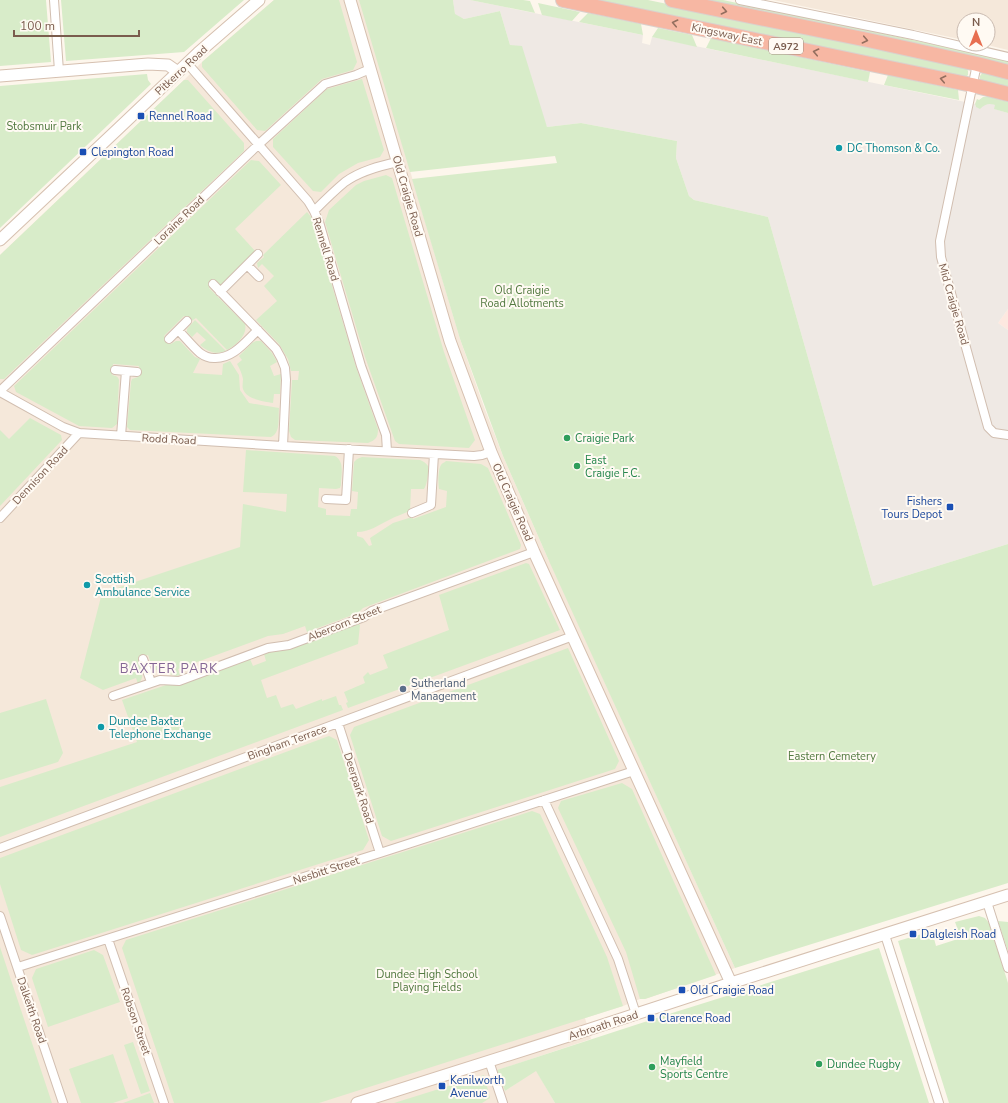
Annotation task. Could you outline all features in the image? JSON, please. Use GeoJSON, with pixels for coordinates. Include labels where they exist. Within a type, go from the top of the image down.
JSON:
{"type":"FeatureCollection","features":[{"type":"Feature","properties":{"kind":"highway","name":"Kingsway East"},"geometry":{"type":"LineString","coordinates":[[563,0],[972,85],[1008,94]]}},
{"type":"Feature","properties":{"kind":"highway","name":"Kingsway East"},"geometry":{"type":"LineString","coordinates":[[672,0],[977,64],[1008,72]]}},
{"type":"Feature","properties":{"kind":"street"},"geometry":{"type":"LineString","coordinates":[[54,0],[60,71]]}},
{"type":"Feature","properties":{"kind":"street","name":"Pitkerro Road"},"geometry":{"type":"LineString","coordinates":[[0,240],[187,63],[259,0]]}},
{"type":"Feature","properties":{"kind":"street","name":"Old Craigie Road"},"geometry":{"type":"LineString","coordinates":[[350,0],[450,341],[491,452],[534,552],[731,983]]}},
{"type":"Feature","properties":{"kind":"street"},"geometry":{"type":"LineString","coordinates":[[740,0],[913,35],[1008,57]]}},
{"type":"Feature","properties":{"kind":"street","name":"Rennell Road"},"geometry":{"type":"LineString","coordinates":[[187,63],[308,201],[314,210],[361,366],[386,435],[387,451]]}},
{"type":"Feature","properties":{"kind":"street"},"geometry":{"type":"LineString","coordinates":[[0,76],[148,64],[168,65],[178,72]]}},
{"type":"Feature","properties":{"kind":"street"},"geometry":{"type":"LineString","coordinates":[[972,85],[977,64]]}},
{"type":"Feature","properties":{"kind":"street","name":"Loraine Road"},"geometry":{"type":"LineString","coordinates":[[0,391],[258,145],[325,84],[356,75],[370,69]]}},
{"type":"Feature","properties":{"kind":"street","name":"Mid Craigie Road"},"geometry":{"type":"LineString","coordinates":[[972,85],[940,241],[941,257],[988,428],[994,433],[1008,435]]}},
{"type":"Feature","properties":{"kind":"street"},"geometry":{"type":"LineString","coordinates":[[314,210],[345,182],[375,167],[398,162]]}},
{"type":"Feature","properties":{"kind":"street"},"geometry":{"type":"LineString","coordinates":[[220,292],[258,254]]}},
{"type":"Feature","properties":{"kind":"street"},"geometry":{"type":"LineString","coordinates":[[247,265],[259,277]]}},
{"type":"Feature","properties":{"kind":"street"},"geometry":{"type":"LineString","coordinates":[[213,284],[276,349],[281,358],[285,368],[286,380],[282,446]]}},
{"type":"Feature","properties":{"kind":"street"},"geometry":{"type":"LineString","coordinates":[[169,339],[187,321]]}},
{"type":"Feature","properties":{"kind":"street"},"geometry":{"type":"LineString","coordinates":[[178,330],[201,354],[209,358],[220,358],[230,355],[237,350],[258,330]]}},
{"type":"Feature","properties":{"kind":"street"},"geometry":{"type":"LineString","coordinates":[[115,370],[137,372]]}},
{"type":"Feature","properties":{"kind":"street"},"geometry":{"type":"LineString","coordinates":[[121,436],[126,371]]}},
{"type":"Feature","properties":{"kind":"street","name":"Rodd Road"},"geometry":{"type":"LineString","coordinates":[[0,391],[63,427],[79,433],[474,456],[491,452]]}},
{"type":"Feature","properties":{"kind":"street","name":"Dennison Road"},"geometry":{"type":"LineString","coordinates":[[0,518],[79,433]]}},
{"type":"Feature","properties":{"kind":"street"},"geometry":{"type":"LineString","coordinates":[[326,499],[346,500],[349,449]]}},
{"type":"Feature","properties":{"kind":"street"},"geometry":{"type":"LineString","coordinates":[[412,513],[431,505],[434,454]]}},
{"type":"Feature","properties":{"kind":"street","name":"Abercorn Street"},"geometry":{"type":"LineString","coordinates":[[113,696],[151,682],[160,680],[179,681],[268,648],[288,645],[364,617],[372,611],[534,552]]}},
{"type":"Feature","properties":{"kind":"street","name":"Bingham Terrace"},"geometry":{"type":"LineString","coordinates":[[0,848],[573,636]]}},
{"type":"Feature","properties":{"kind":"street"},"geometry":{"type":"LineString","coordinates":[[143,659],[151,682]]}},
{"type":"Feature","properties":{"kind":"street","name":"Deerpark Road"},"geometry":{"type":"LineString","coordinates":[[338,722],[380,853]]}},
{"type":"Feature","properties":{"kind":"street","name":"Nesbitt Street"},"geometry":{"type":"LineString","coordinates":[[18,967],[634,771]]}},
{"type":"Feature","properties":{"kind":"street"},"geometry":{"type":"LineString","coordinates":[[544,800],[618,959],[636,1014]]}},
{"type":"Feature","properties":{"kind":"street","name":"Arbroath Road"},"geometry":{"type":"LineString","coordinates":[[357,1103],[1008,895]]}},
{"type":"Feature","properties":{"kind":"street"},"geometry":{"type":"LineString","coordinates":[[987,902],[1008,968]]}},
{"type":"Feature","properties":{"kind":"street","name":"Dalkeith Road"},"geometry":{"type":"LineString","coordinates":[[0,916],[63,1103]]}},
{"type":"Feature","properties":{"kind":"street"},"geometry":{"type":"LineString","coordinates":[[885,935],[939,1103]]}},
{"type":"Feature","properties":{"kind":"street","name":"Robson Street"},"geometry":{"type":"LineString","coordinates":[[108,939],[164,1103]]}},
{"type":"Feature","properties":{"kind":"street"},"geometry":{"type":"LineString","coordinates":[[489,1061],[503,1103]]}},
{"type":"Feature","properties":{"kind":"shaded area"},"geometry":{"type":"Polygon","coordinates":[[[274,0],[390,0],[403,147],[460,339],[484,407],[503,456],[549,561],[569,555],[557,577],[735,968],[585,1018],[591,1039],[498,1070],[505,1091],[536,1070],[555,1103],[12,1103],[0,1067],[0,255],[202,62],[274,0]]]}},
{"type":"Feature","properties":{"kind":"shaded area"},"geometry":{"type":"Polygon","coordinates":[[[453,0],[470,0],[643,35],[642,43],[650,45],[652,37],[975,104],[976,107],[990,103],[995,105],[995,109],[1008,113],[1008,309],[998,323],[1008,330],[1008,544],[873,586],[768,217],[694,200],[689,196],[676,158],[677,141],[581,123],[547,127],[510,45],[500,11],[464,19],[455,15],[453,0]]]}},
{"type":"Feature","properties":{"kind":"shaded area"},"geometry":{"type":"Polygon","coordinates":[[[773,0],[1008,0],[1008,50],[996,47],[996,12],[956,12],[956,38],[773,0]]]}},
{"type":"Feature","properties":{"kind":"shaded area"},"geometry":{"type":"Polygon","coordinates":[[[1008,309],[1008,330],[998,323],[1008,309]]]}},
{"type":"Feature","properties":{"kind":"green space"},"geometry":{"type":"Polygon","coordinates":[[[0,0],[46,0],[51,62],[0,66],[0,0]]]}},
{"type":"Feature","properties":{"kind":"green space"},"geometry":{"type":"Polygon","coordinates":[[[61,0],[244,0],[184,52],[66,61],[61,0]]]}},
{"type":"Feature","properties":{"kind":"green space"},"geometry":{"type":"Polygon","coordinates":[[[274,0],[339,0],[357,62],[353,70],[322,79],[265,131],[257,130],[202,67],[202,62],[274,0]]]}},
{"type":"Feature","properties":{"kind":"green space","name":"Eastern Cemetery"},"geometry":{"type":"Polygon","coordinates":[[[359,0],[453,0],[455,14],[464,19],[500,11],[510,45],[522,46],[547,127],[581,123],[677,141],[676,158],[689,196],[694,200],[768,217],[873,586],[1008,544],[1008,883],[735,968],[549,561],[503,456],[460,339],[412,179],[557,163],[555,156],[410,172],[359,0]]]}},
{"type":"Feature","properties":{"kind":"green space"},"geometry":{"type":"Polygon","coordinates":[[[470,0],[530,1],[535,13],[470,0]]]}},
{"type":"Feature","properties":{"kind":"green space"},"geometry":{"type":"Polygon","coordinates":[[[584,0],[648,0],[962,65],[966,67],[968,75],[966,77],[584,0]]]}},
{"type":"Feature","properties":{"kind":"green space"},"geometry":{"type":"Polygon","coordinates":[[[695,0],[723,0],[956,49],[956,52],[970,52],[1008,60],[1008,67],[695,0]]]}},
{"type":"Feature","properties":{"kind":"green space"},"geometry":{"type":"Polygon","coordinates":[[[538,3],[580,12],[572,21],[542,15],[538,3]]]}},
{"type":"Feature","properties":{"kind":"green space"},"geometry":{"type":"Polygon","coordinates":[[[588,13],[641,24],[643,35],[579,22],[588,13]]]}},
{"type":"Feature","properties":{"kind":"green space"},"geometry":{"type":"Polygon","coordinates":[[[658,28],[692,35],[697,47],[652,37],[658,28]]]}},
{"type":"Feature","properties":{"kind":"green space"},"geometry":{"type":"Polygon","coordinates":[[[711,38],[870,72],[868,82],[706,48],[711,38]]]}},
{"type":"Feature","properties":{"kind":"green space"},"geometry":{"type":"Polygon","coordinates":[[[983,72],[1008,76],[1008,89],[983,82],[980,79],[980,76],[983,72]]]}},
{"type":"Feature","properties":{"kind":"green space","name":"Stobsmuir Park"},"geometry":{"type":"Polygon","coordinates":[[[147,74],[148,80],[151,84],[0,228],[0,86],[147,74]]]}},
{"type":"Feature","properties":{"kind":"green space"},"geometry":{"type":"Polygon","coordinates":[[[888,75],[958,90],[959,100],[884,85],[888,75]]]}},
{"type":"Feature","properties":{"kind":"green space"},"geometry":{"type":"Polygon","coordinates":[[[362,79],[384,150],[380,157],[358,163],[339,174],[321,192],[313,191],[273,147],[273,139],[327,89],[362,79]]]}},
{"type":"Feature","properties":{"kind":"green space"},"geometry":{"type":"Polygon","coordinates":[[[184,80],[188,80],[244,143],[244,151],[4,379],[0,379],[0,255],[184,80]]]}},
{"type":"Feature","properties":{"kind":"green space"},"geometry":{"type":"Polygon","coordinates":[[[983,97],[1008,102],[1008,113],[994,109],[995,105],[993,104],[987,104],[980,109],[976,107],[975,104],[977,99],[979,100],[983,97]]]}},
{"type":"Feature","properties":{"kind":"green space"},"geometry":{"type":"Polygon","coordinates":[[[251,160],[259,161],[281,185],[235,229],[256,252],[223,284],[218,284],[215,281],[209,288],[245,324],[245,332],[234,345],[227,350],[196,318],[190,322],[184,316],[164,336],[171,344],[176,341],[180,341],[195,357],[200,359],[193,373],[222,375],[223,364],[230,361],[239,375],[240,390],[249,403],[279,408],[278,428],[274,435],[271,437],[130,430],[127,427],[131,382],[132,379],[138,377],[139,366],[113,364],[112,375],[116,376],[119,380],[117,424],[112,428],[79,426],[16,392],[14,386],[251,160]]]}},
{"type":"Feature","properties":{"kind":"green space"},"geometry":{"type":"Polygon","coordinates":[[[386,175],[392,178],[444,352],[475,440],[469,448],[399,444],[395,441],[365,357],[325,222],[329,210],[356,185],[364,181],[386,175]]]}},
{"type":"Feature","properties":{"kind":"green space"},"geometry":{"type":"Polygon","coordinates":[[[307,212],[312,218],[356,367],[378,429],[376,438],[368,443],[295,440],[291,437],[289,431],[292,380],[298,380],[299,371],[291,371],[288,359],[279,344],[256,320],[277,301],[264,286],[274,276],[262,264],[258,268],[257,263],[264,257],[263,255],[307,212]]]}},
{"type":"Feature","properties":{"kind":"green space"},"geometry":{"type":"Polygon","coordinates":[[[195,320],[226,351],[215,353],[209,351],[200,345],[206,340],[197,332],[192,337],[187,332],[187,329],[195,320]]]}},
{"type":"Feature","properties":{"kind":"green space"},"geometry":{"type":"Polygon","coordinates":[[[256,341],[261,341],[272,353],[277,362],[270,366],[274,376],[281,374],[280,394],[274,394],[273,403],[252,398],[245,393],[243,389],[243,377],[237,364],[242,360],[239,356],[256,341]]]}},
{"type":"Feature","properties":{"kind":"green space"},"geometry":{"type":"Polygon","coordinates":[[[30,418],[61,435],[62,440],[0,506],[0,430],[9,439],[30,418]]]}},
{"type":"Feature","properties":{"kind":"green space"},"geometry":{"type":"Polygon","coordinates":[[[246,450],[335,456],[340,462],[342,469],[340,488],[319,488],[318,507],[326,509],[326,515],[350,516],[351,509],[357,509],[358,492],[352,491],[354,462],[357,459],[362,457],[420,460],[424,462],[428,466],[428,478],[424,489],[411,489],[410,511],[394,517],[370,530],[357,532],[357,536],[363,538],[369,546],[372,545],[370,538],[393,523],[412,517],[413,519],[446,507],[447,491],[439,489],[438,477],[442,463],[446,461],[481,464],[488,468],[521,545],[520,549],[363,608],[358,613],[307,632],[305,626],[283,634],[268,636],[178,669],[180,675],[176,676],[153,669],[148,655],[138,658],[142,678],[138,684],[136,678],[103,690],[80,678],[102,593],[240,547],[243,504],[286,512],[287,494],[243,492],[246,450]]]}},
{"type":"Feature","properties":{"kind":"green space"},"geometry":{"type":"Polygon","coordinates":[[[526,563],[529,564],[560,630],[348,708],[346,703],[348,702],[344,692],[365,683],[363,677],[368,672],[370,675],[388,668],[383,655],[449,630],[439,595],[526,563]]]}},
{"type":"Feature","properties":{"kind":"green space"},"geometry":{"type":"Polygon","coordinates":[[[357,623],[360,625],[358,644],[261,680],[267,698],[276,695],[281,708],[293,704],[296,709],[322,699],[322,701],[336,696],[339,705],[341,705],[343,710],[0,837],[0,787],[137,742],[122,700],[169,684],[179,685],[250,659],[253,666],[266,661],[264,654],[290,648],[357,623]]]}},
{"type":"Feature","properties":{"kind":"green space"},"geometry":{"type":"Polygon","coordinates":[[[568,648],[619,761],[615,769],[391,841],[382,836],[350,735],[354,727],[568,648]]]}},
{"type":"Feature","properties":{"kind":"green space"},"geometry":{"type":"Polygon","coordinates":[[[46,699],[63,753],[58,762],[0,780],[0,713],[46,699]]]}},
{"type":"Feature","properties":{"kind":"green space"},"geometry":{"type":"Polygon","coordinates":[[[329,736],[337,740],[369,840],[363,850],[32,955],[21,950],[0,884],[0,858],[329,736]]]}},
{"type":"Feature","properties":{"kind":"green space"},"geometry":{"type":"Polygon","coordinates":[[[622,783],[632,789],[716,975],[645,999],[640,999],[626,952],[558,808],[561,801],[622,783]]]}},
{"type":"Feature","properties":{"kind":"green space","name":"Dundee High School Playing Fields"},"geometry":{"type":"Polygon","coordinates":[[[532,811],[540,814],[607,957],[623,1006],[319,1103],[174,1103],[122,948],[126,940],[532,811]]]}},
{"type":"Feature","properties":{"kind":"green space"},"geometry":{"type":"Polygon","coordinates":[[[979,916],[985,918],[989,923],[1008,983],[1008,1103],[949,1103],[898,941],[932,931],[936,946],[961,938],[955,922],[979,916]]]}},
{"type":"Feature","properties":{"kind":"green space"},"geometry":{"type":"Polygon","coordinates":[[[998,921],[1008,922],[1008,951],[998,921]]]}},
{"type":"Feature","properties":{"kind":"green space"},"geometry":{"type":"Polygon","coordinates":[[[0,947],[52,1103],[0,1103],[0,947]]]}},
{"type":"Feature","properties":{"kind":"green space"},"geometry":{"type":"Polygon","coordinates":[[[879,948],[929,1103],[555,1103],[536,1071],[505,1091],[497,1070],[669,1014],[879,948]]]}},
{"type":"Feature","properties":{"kind":"green space"},"geometry":{"type":"Polygon","coordinates":[[[94,950],[103,955],[120,1002],[48,1027],[32,978],[36,969],[94,950]]]}},
{"type":"Feature","properties":{"kind":"green space"},"geometry":{"type":"Polygon","coordinates":[[[133,1042],[150,1091],[141,1094],[124,1045],[133,1042]]]}},
{"type":"Feature","properties":{"kind":"green space"},"geometry":{"type":"Polygon","coordinates":[[[113,1054],[128,1098],[113,1103],[81,1103],[69,1069],[113,1054]]]}},
{"type":"Feature","properties":{"kind":"green space"},"geometry":{"type":"Polygon","coordinates":[[[484,1075],[490,1098],[482,1103],[394,1103],[484,1075]]]}},
{"type":"Feature","properties":{"kind":"green space"},"geometry":{"type":"Polygon","coordinates":[[[150,1093],[154,1103],[123,1103],[150,1093]]]}},
{"type":"Feature","properties":{"kind":"place","name":"Rennel Road"},"geometry":{"type":"Point","coordinates":[141,116]}},
{"type":"Feature","properties":{"kind":"place","name":"DC Thomson & Co."},"geometry":{"type":"Point","coordinates":[839,148]}},
{"type":"Feature","properties":{"kind":"place","name":"Clepington Road"},"geometry":{"type":"Point","coordinates":[83,152]}},
{"type":"Feature","properties":{"kind":"place","name":"Craigie Park"},"geometry":{"type":"Point","coordinates":[567,438]}},
{"type":"Feature","properties":{"kind":"place","name":"East Craigie F.C."},"geometry":{"type":"Point","coordinates":[577,466]}},
{"type":"Feature","properties":{"kind":"place","name":"Fishers Tours Depot"},"geometry":{"type":"Point","coordinates":[950,507]}},
{"type":"Feature","properties":{"kind":"place","name":"Scottish Ambulance Service"},"geometry":{"type":"Point","coordinates":[87,585]}},
{"type":"Feature","properties":{"kind":"place","name":"Sutherland Management"},"geometry":{"type":"Point","coordinates":[403,689]}},
{"type":"Feature","properties":{"kind":"place","name":"Dundee Baxter Telephone Exchange"},"geometry":{"type":"Point","coordinates":[101,727]}},
{"type":"Feature","properties":{"kind":"place","name":"Dalgleish Road"},"geometry":{"type":"Point","coordinates":[913,934]}},
{"type":"Feature","properties":{"kind":"place","name":"Old Craigie Road"},"geometry":{"type":"Point","coordinates":[682,990]}},
{"type":"Feature","properties":{"kind":"place","name":"Clarence Road"},"geometry":{"type":"Point","coordinates":[651,1018]}},
{"type":"Feature","properties":{"kind":"place","name":"Dundee Rugby"},"geometry":{"type":"Point","coordinates":[819,1064]}},
{"type":"Feature","properties":{"kind":"place","name":"Mayfield Sports Centre"},"geometry":{"type":"Point","coordinates":[652,1067]}},
{"type":"Feature","properties":{"kind":"place","name":"Kenilworth Avenue"},"geometry":{"type":"Point","coordinates":[442,1086]}},
{"type":"Feature","properties":{"kind":"district","name":"BAXTER PARK"},"geometry":{"type":"Point","coordinates":[169,668]}},
{"type":"Feature","properties":{"kind":"park label","name":"Old Craigie Road Allotments"},"geometry":{"type":"Point","coordinates":[522,296]}}]}
